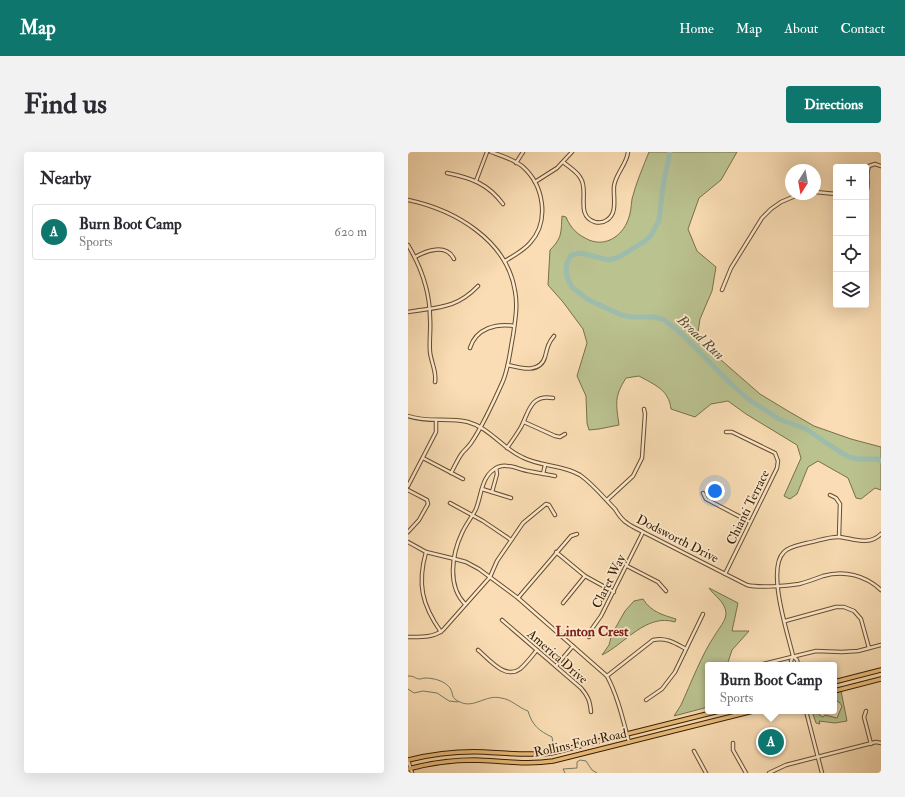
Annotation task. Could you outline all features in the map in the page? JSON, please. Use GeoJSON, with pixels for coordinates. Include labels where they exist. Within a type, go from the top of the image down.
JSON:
{"type":"FeatureCollection","features":[{"type":"Feature","properties":{"kind":"main road"},"geometry":{"type":"LineString","coordinates":[[837,681],[881,670]]}},
{"type":"Feature","properties":{"kind":"main road"},"geometry":{"type":"LineString","coordinates":[[837,690],[881,679]]}},
{"type":"Feature","properties":{"kind":"main road","name":"Rollins Ford Road"},"geometry":{"type":"LineString","coordinates":[[408,760],[433,755],[464,752],[526,755],[542,754],[707,714]]}},
{"type":"Feature","properties":{"kind":"main road","name":"Rollins Ford Road"},"geometry":{"type":"LineString","coordinates":[[409,769],[431,764],[462,760],[541,763],[563,759],[741,714]]}},
{"type":"Feature","properties":{"kind":"street"},"geometry":{"type":"LineString","coordinates":[[476,181],[488,152]]}},
{"type":"Feature","properties":{"kind":"street"},"geometry":{"type":"LineString","coordinates":[[491,152],[516,163],[526,170],[539,190],[542,206],[542,217],[534,238],[526,247],[505,261]]}},
{"type":"Feature","properties":{"kind":"street"},"geometry":{"type":"LineString","coordinates":[[516,163],[523,152]]}},
{"type":"Feature","properties":{"kind":"street"},"geometry":{"type":"LineString","coordinates":[[535,182],[554,171],[572,152]]}},
{"type":"Feature","properties":{"kind":"street"},"geometry":{"type":"LineString","coordinates":[[563,162],[581,178],[584,186],[584,208],[586,215],[593,221],[602,222],[609,218],[613,212],[615,179],[626,159],[628,152]]}},
{"type":"Feature","properties":{"kind":"street"},"geometry":{"type":"LineString","coordinates":[[869,168],[871,165],[875,164],[881,166]]}},
{"type":"Feature","properties":{"kind":"street"},"geometry":{"type":"LineString","coordinates":[[448,173],[476,181],[493,192],[503,204]]}},
{"type":"Feature","properties":{"kind":"street"},"geometry":{"type":"LineString","coordinates":[[821,193],[833,194]]}},
{"type":"Feature","properties":{"kind":"street"},"geometry":{"type":"LineString","coordinates":[[408,200],[442,211],[466,223],[487,239],[505,261],[515,290],[516,310],[508,365],[480,427],[471,443],[461,454],[451,473]]}},
{"type":"Feature","properties":{"kind":"street"},"geometry":{"type":"LineString","coordinates":[[722,290],[731,268],[762,218],[771,209],[786,200]]}},
{"type":"Feature","properties":{"kind":"street"},"geometry":{"type":"LineString","coordinates":[[408,245],[415,257],[424,280],[430,309],[430,350],[436,376],[435,382]]}},
{"type":"Feature","properties":{"kind":"street"},"geometry":{"type":"LineString","coordinates":[[415,257],[427,251],[437,250],[449,252],[454,259]]}},
{"type":"Feature","properties":{"kind":"street"},"geometry":{"type":"LineString","coordinates":[[408,312],[446,306],[458,302],[468,296],[478,286]]}},
{"type":"Feature","properties":{"kind":"street"},"geometry":{"type":"LineString","coordinates":[[470,348],[476,338],[486,329],[500,325],[514,326]]}},
{"type":"Feature","properties":{"kind":"street"},"geometry":{"type":"LineString","coordinates":[[508,365],[528,369],[539,366],[544,361],[549,342],[554,336]]}},
{"type":"Feature","properties":{"kind":"street"},"geometry":{"type":"LineString","coordinates":[[507,448],[524,422],[529,408],[535,402],[545,397],[553,398]]}},
{"type":"Feature","properties":{"kind":"street"},"geometry":{"type":"LineString","coordinates":[[606,500],[633,476],[642,458],[645,414],[644,408]]}},
{"type":"Feature","properties":{"kind":"street","name":"Dodsworth Drive"},"geometry":{"type":"LineString","coordinates":[[408,416],[422,420],[463,421],[480,427],[493,435],[507,448],[523,458],[545,465],[566,469],[581,476],[626,522],[725,574],[752,586],[764,587],[799,584],[824,576],[847,574],[864,578],[881,590]]}},
{"type":"Feature","properties":{"kind":"street"},"geometry":{"type":"LineString","coordinates":[[408,486],[436,432],[436,420]]}},
{"type":"Feature","properties":{"kind":"street"},"geometry":{"type":"LineString","coordinates":[[524,422],[555,436],[560,437],[565,434]]}},
{"type":"Feature","properties":{"kind":"street","name":"Chianti Terrace"},"geometry":{"type":"LineString","coordinates":[[725,574],[777,468],[778,461],[774,453],[732,432],[726,432]]}},
{"type":"Feature","properties":{"kind":"street"},"geometry":{"type":"LineString","coordinates":[[423,458],[463,479]]}},
{"type":"Feature","properties":{"kind":"street"},"geometry":{"type":"LineString","coordinates":[[543,474],[545,465]]}},
{"type":"Feature","properties":{"kind":"street"},"geometry":{"type":"LineString","coordinates":[[465,604],[459,598],[454,586],[453,572],[455,559],[461,534],[478,504],[486,478],[496,468],[506,466],[555,476]]}},
{"type":"Feature","properties":{"kind":"street"},"geometry":{"type":"LineString","coordinates":[[492,492],[497,474],[496,468]]}},
{"type":"Feature","properties":{"kind":"street"},"geometry":{"type":"LineString","coordinates":[[482,489],[511,498]]}},
{"type":"Feature","properties":{"kind":"street"},"geometry":{"type":"LineString","coordinates":[[408,490],[427,500],[428,504],[419,520],[408,532]]}},
{"type":"Feature","properties":{"kind":"street"},"geometry":{"type":"LineString","coordinates":[[702,493],[706,499],[750,522]]}},
{"type":"Feature","properties":{"kind":"street"},"geometry":{"type":"LineString","coordinates":[[830,495],[836,498],[840,504],[839,537]]}},
{"type":"Feature","properties":{"kind":"street"},"geometry":{"type":"LineString","coordinates":[[450,504],[472,515],[512,540]]}},
{"type":"Feature","properties":{"kind":"street"},"geometry":{"type":"LineString","coordinates":[[408,637],[429,636],[441,632],[490,577],[497,561],[523,523],[545,505],[549,505],[555,515]]}},
{"type":"Feature","properties":{"kind":"street","name":"Claret Way"},"geometry":{"type":"LineString","coordinates":[[589,637],[590,630],[601,616],[614,592],[643,532]]}},
{"type":"Feature","properties":{"kind":"street"},"geometry":{"type":"LineString","coordinates":[[518,598],[556,552],[571,536],[577,534]]}},
{"type":"Feature","properties":{"kind":"street"},"geometry":{"type":"LineString","coordinates":[[797,662],[793,656],[780,603],[778,562],[784,552],[792,547],[830,538],[839,537],[868,541],[881,534]]}},
{"type":"Feature","properties":{"kind":"street"},"geometry":{"type":"LineString","coordinates":[[408,542],[426,552],[473,565],[518,598],[607,676],[613,687],[629,742]]}},
{"type":"Feature","properties":{"kind":"street"},"geometry":{"type":"LineString","coordinates":[[426,552],[421,574],[422,595],[429,614],[441,632]]}},
{"type":"Feature","properties":{"kind":"street"},"geometry":{"type":"LineString","coordinates":[[556,552],[585,576],[614,592]]}},
{"type":"Feature","properties":{"kind":"street"},"geometry":{"type":"LineString","coordinates":[[627,566],[658,582],[666,591]]}},
{"type":"Feature","properties":{"kind":"street"},"geometry":{"type":"LineString","coordinates":[[563,603],[585,576]]}},
{"type":"Feature","properties":{"kind":"street"},"geometry":{"type":"LineString","coordinates":[[785,621],[831,608],[844,607],[854,611],[861,619],[869,648]]}},
{"type":"Feature","properties":{"kind":"street"},"geometry":{"type":"LineString","coordinates":[[646,700],[662,689],[675,672],[703,614]]}},
{"type":"Feature","properties":{"kind":"street","name":"America Drive"},"geometry":{"type":"LineString","coordinates":[[502,620],[581,688],[588,696],[591,712]]}},
{"type":"Feature","properties":{"kind":"street"},"geometry":{"type":"LineString","coordinates":[[607,676],[653,640],[660,638],[666,639],[673,641],[686,649]]}},
{"type":"Feature","properties":{"kind":"street"},"geometry":{"type":"LineString","coordinates":[[770,662],[816,651],[858,651],[881,645]]}},
{"type":"Feature","properties":{"kind":"street"},"geometry":{"type":"LineString","coordinates":[[556,666],[573,646]]}},
{"type":"Feature","properties":{"kind":"street"},"geometry":{"type":"LineString","coordinates":[[478,650],[505,672],[513,673],[521,669],[537,650]]}},
{"type":"Feature","properties":{"kind":"street"},"geometry":{"type":"LineString","coordinates":[[791,662],[793,656]]}},
{"type":"Feature","properties":{"kind":"street"},"geometry":{"type":"LineString","coordinates":[[866,711],[864,717],[871,744]]}},
{"type":"Feature","properties":{"kind":"street"},"geometry":{"type":"LineString","coordinates":[[807,714],[822,773]]}},
{"type":"Feature","properties":{"kind":"street"},"geometry":{"type":"LineString","coordinates":[[733,743],[733,750],[746,773]]}},
{"type":"Feature","properties":{"kind":"street"},"geometry":{"type":"LineString","coordinates":[[769,773],[786,765],[871,744],[881,743]]}},
{"type":"Feature","properties":{"kind":"street"},"geometry":{"type":"LineString","coordinates":[[694,751],[706,773]]}},
{"type":"Feature","properties":{"kind":"street"},"geometry":{"type":"LineString","coordinates":[[408,760],[409,769],[412,773]]}},
{"type":"Feature","properties":{"kind":"green space"},"geometry":{"type":"Polygon","coordinates":[[[649,152],[737,152],[721,180],[699,198],[688,229],[697,251],[716,267],[712,291],[700,319],[697,339],[760,394],[788,411],[814,426],[851,439],[881,447],[881,490],[875,488],[861,499],[856,498],[848,478],[818,461],[808,467],[797,494],[790,499],[784,496],[801,458],[797,445],[746,414],[728,401],[711,404],[695,417],[671,409],[670,402],[664,393],[656,385],[639,376],[626,378],[619,390],[617,405],[619,425],[589,430],[587,423],[586,396],[577,376],[587,343],[583,329],[548,285],[550,250],[559,238],[562,216],[566,217],[575,231],[589,240],[595,242],[607,241],[618,235],[628,220],[632,199],[649,152]]]}},
{"type":"Feature","properties":{"kind":"green space"},"geometry":{"type":"Polygon","coordinates":[[[709,588],[738,603],[732,631],[749,631],[732,650],[728,662],[705,662],[705,708],[674,716],[681,705],[710,643],[726,616],[724,605],[709,588]]]}},
{"type":"Feature","properties":{"kind":"green space"},"geometry":{"type":"Polygon","coordinates":[[[643,599],[654,610],[676,619],[675,622],[664,620],[645,626],[602,655],[609,645],[612,634],[625,611],[634,601],[643,599]]]}},
{"type":"Feature","properties":{"kind":"green space"},"geometry":{"type":"Polygon","coordinates":[[[841,691],[847,721],[835,723],[819,721],[820,724],[816,723],[813,714],[819,714],[823,717],[825,715],[837,718],[842,706],[837,701],[837,692],[841,691]]]}},
{"type":"Feature","properties":{"kind":"waterway","name":"Broad Run"},"geometry":{"type":"LineString","coordinates":[[670,152],[663,186],[659,220],[652,234],[645,241],[629,251],[619,257],[609,260],[581,253],[571,255],[566,266],[567,277],[572,287],[587,299],[621,315],[663,319],[683,335],[730,383],[748,399],[779,419],[806,429],[849,457],[858,459],[877,459],[881,461]]}},
{"type":"Feature","properties":{"kind":"waterway"},"geometry":{"type":"LineString","coordinates":[[408,676],[419,679],[425,678],[439,680],[450,688],[455,699],[465,704],[475,703],[496,697],[508,700],[528,711],[534,724],[540,730],[552,737],[553,743],[556,746]]}},
{"type":"Feature","properties":{"kind":"waterway"},"geometry":{"type":"LineString","coordinates":[[408,689],[414,693],[423,691],[437,693],[449,701],[458,702]]}},
{"type":"Feature","properties":{"kind":"waterway"},"geometry":{"type":"LineString","coordinates":[[565,773],[563,769],[577,768],[577,762],[580,760],[586,761],[592,770],[597,773]]}},
{"type":"Feature","properties":{"kind":"place","name":"Burn Boot Camp"},"geometry":{"type":"Point","coordinates":[771,742]}},
{"type":"Feature","properties":{"kind":"district","name":"Linton Crest"},"geometry":{"type":"Point","coordinates":[592,631]}}]}
